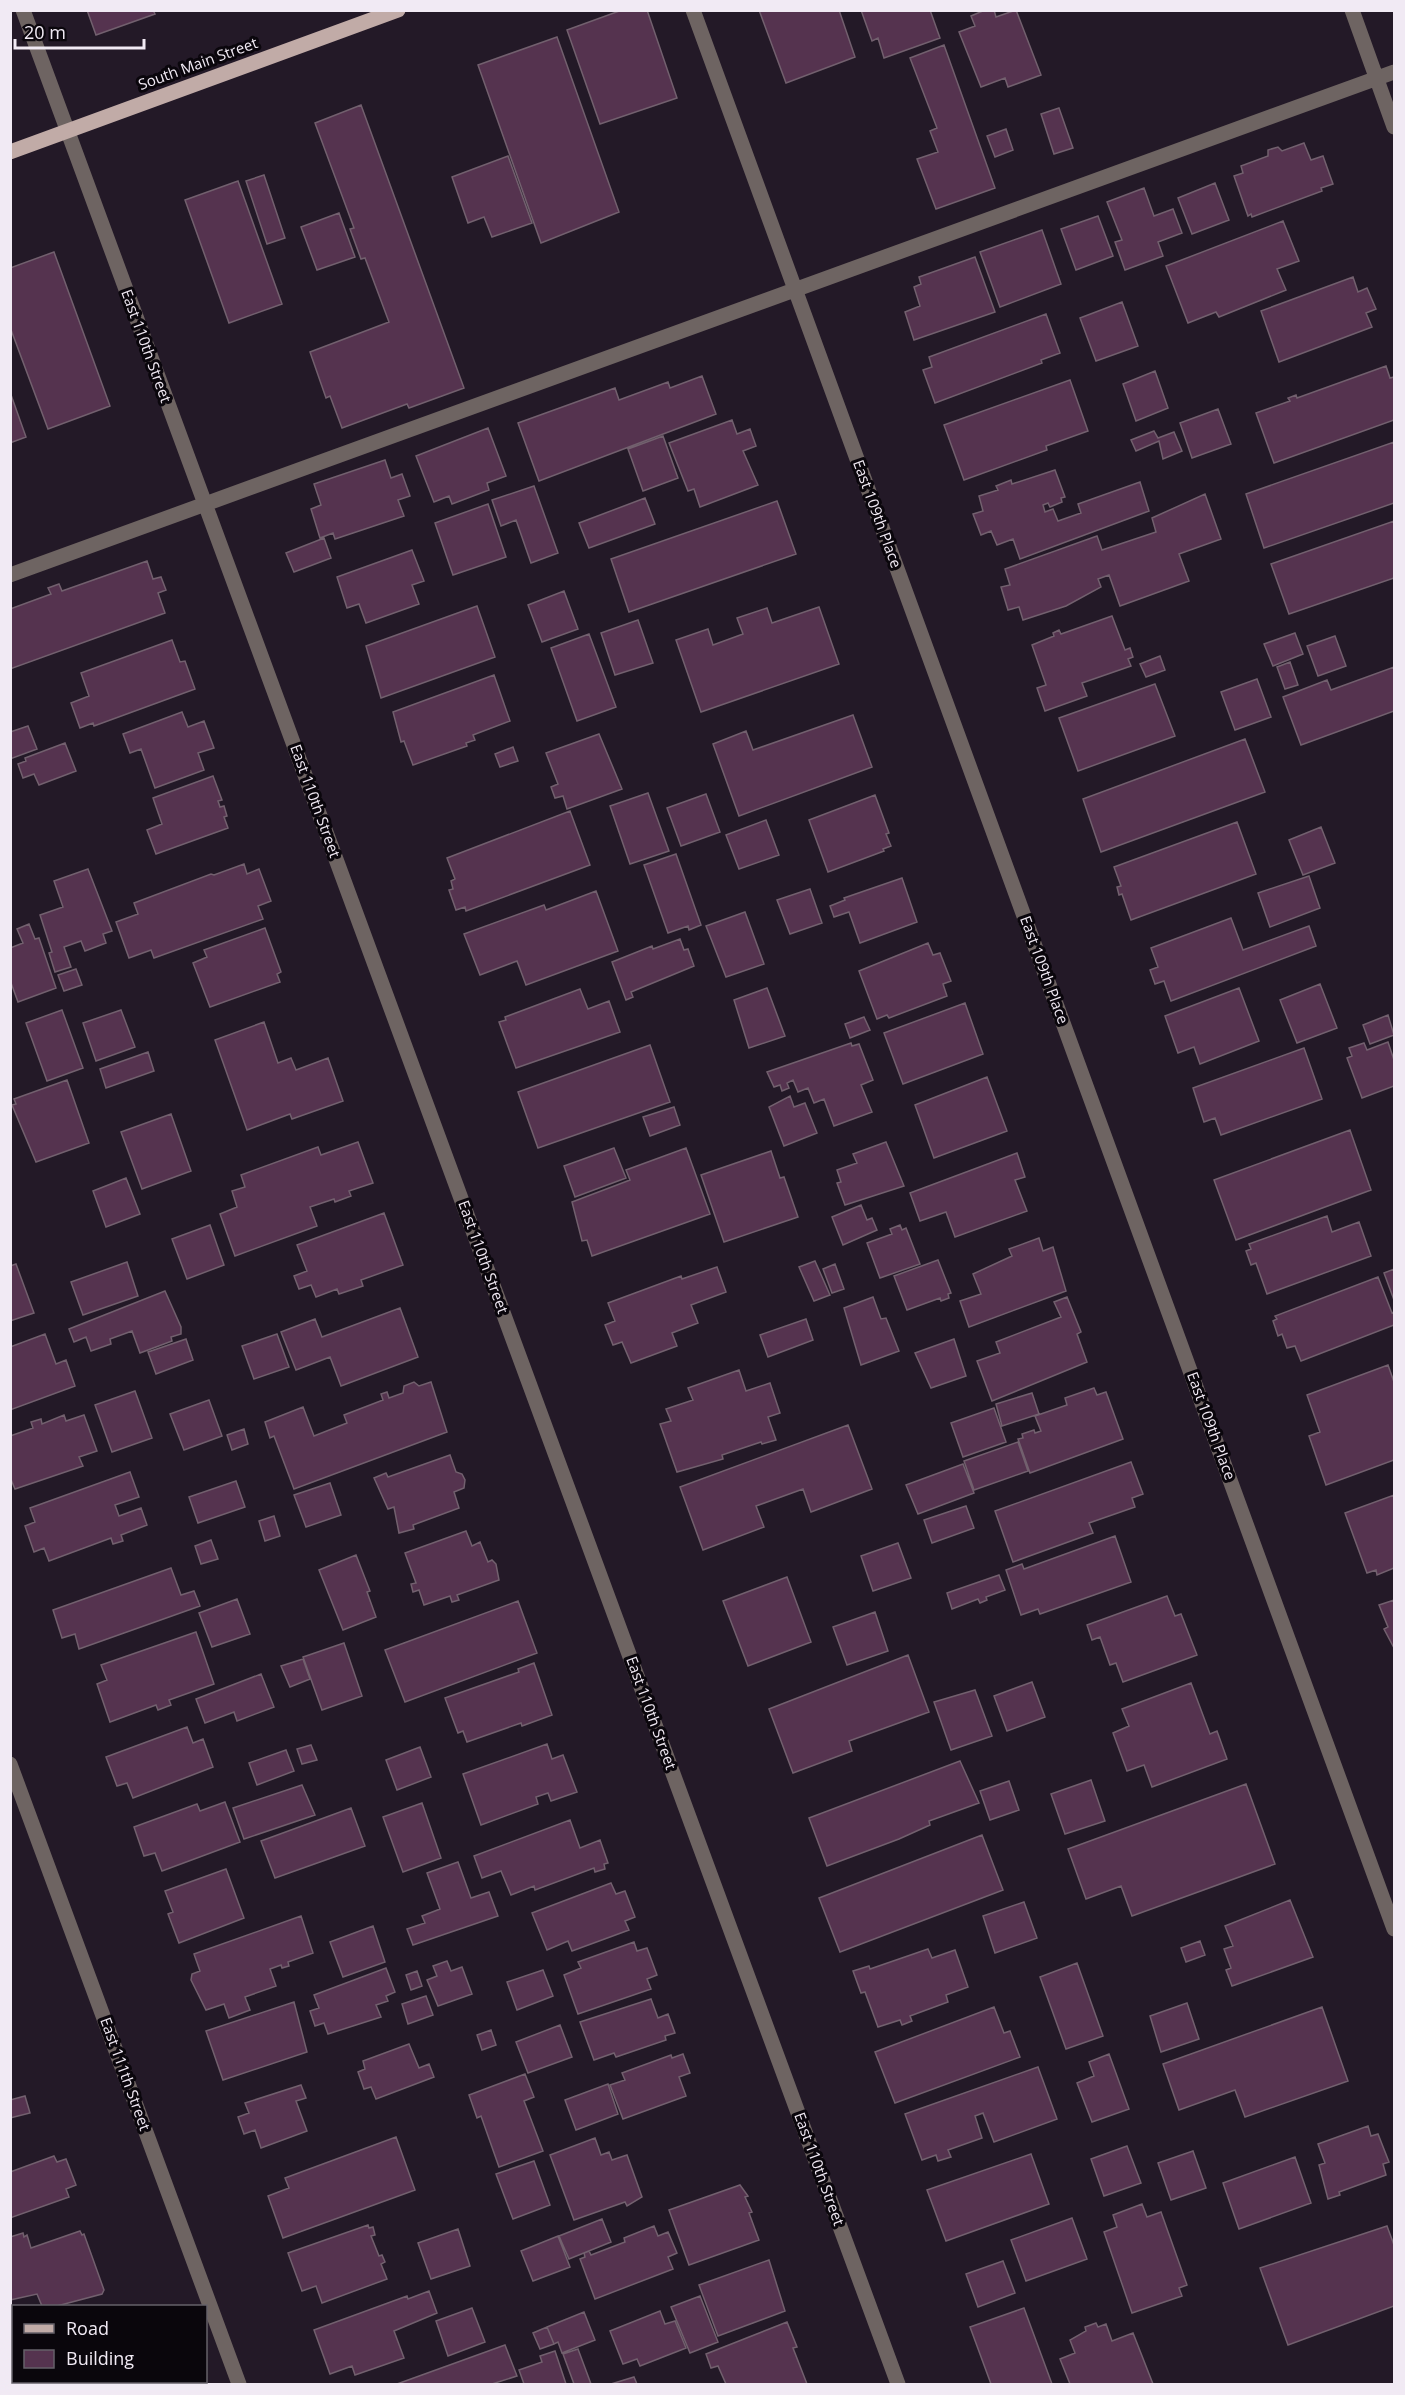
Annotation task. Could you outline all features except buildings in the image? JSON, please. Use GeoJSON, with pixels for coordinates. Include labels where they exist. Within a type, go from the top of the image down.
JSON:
{"type":"FeatureCollection","features":[{"type":"Feature","properties":{"kind":"main road","name":"South Main Street"},"geometry":{"type":"LineString","coordinates":[[10,152],[398,10]]}},
{"type":"Feature","properties":{"kind":"street","name":"East 110th Street"},"geometry":{"type":"LineString","coordinates":[[23,10],[898,2385]]}},
{"type":"Feature","properties":{"kind":"street","name":"East 109th Place"},"geometry":{"type":"LineString","coordinates":[[693,10],[1395,1929]]}},
{"type":"Feature","properties":{"kind":"street"},"geometry":{"type":"LineString","coordinates":[[1352,10],[1395,127]]}},
{"type":"Feature","properties":{"kind":"street"},"geometry":{"type":"LineString","coordinates":[[10,575],[1395,72]]}},
{"type":"Feature","properties":{"kind":"street","name":"East 111th Street"},"geometry":{"type":"LineString","coordinates":[[10,1764],[239,2385]]}}]}
